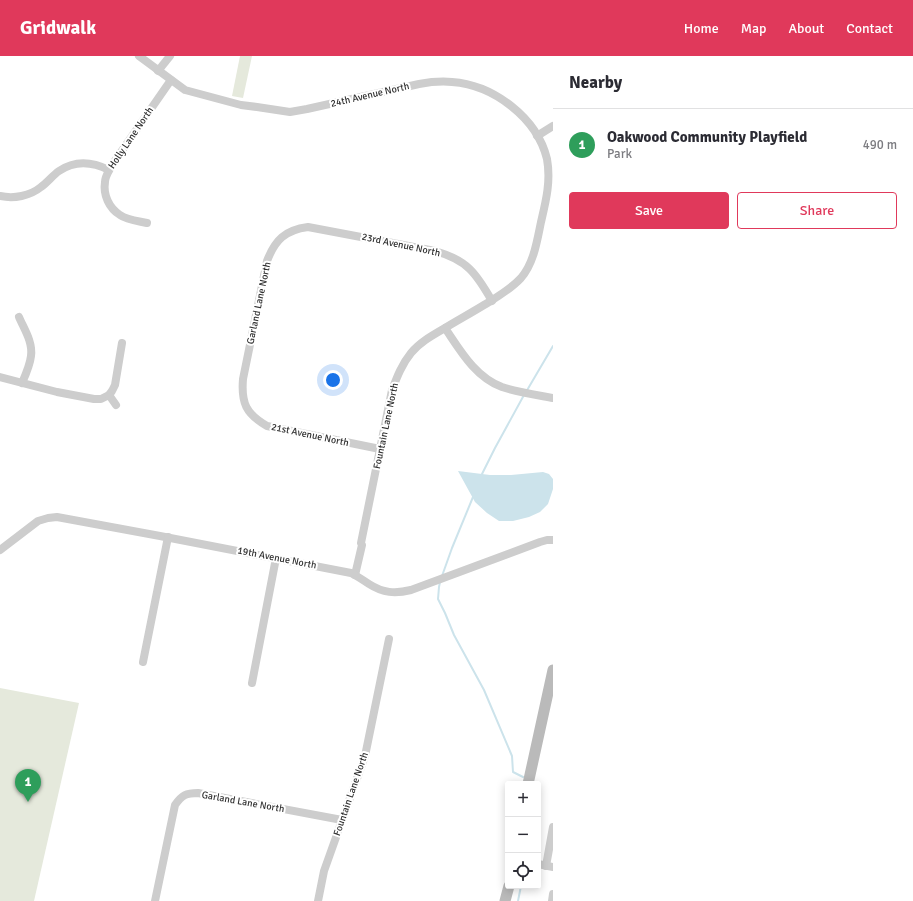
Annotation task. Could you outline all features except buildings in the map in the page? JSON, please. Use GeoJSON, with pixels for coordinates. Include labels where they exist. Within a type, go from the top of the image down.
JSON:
{"type":"FeatureCollection","features":[{"type":"Feature","properties":{"kind":"street"},"geometry":{"type":"LineString","coordinates":[[140,56],[158,71],[170,56]]}},
{"type":"Feature","properties":{"kind":"street","name":"24th Avenue North"},"geometry":{"type":"LineString","coordinates":[[158,71],[185,90],[249,106],[290,112],[419,84],[453,82],[475,87],[501,99],[515,109],[537,136]]}},
{"type":"Feature","properties":{"kind":"street","name":"Holly Lane North"},"geometry":{"type":"LineString","coordinates":[[147,223],[120,216],[113,210],[108,202],[105,192],[105,182],[109,170],[171,80]]}},
{"type":"Feature","properties":{"kind":"street"},"geometry":{"type":"LineString","coordinates":[[492,300],[500,296],[521,278],[529,266],[534,253],[548,192],[549,176],[547,160],[542,144],[537,136],[553,126]]}},
{"type":"Feature","properties":{"kind":"street"},"geometry":{"type":"LineString","coordinates":[[0,196],[19,197],[31,193],[41,187],[59,171],[74,164],[91,163],[109,170]]}},
{"type":"Feature","properties":{"kind":"street","name":"Garland Lane North"},"geometry":{"type":"LineString","coordinates":[[247,409],[243,399],[243,379],[267,261],[276,243],[283,236],[299,228],[316,228]]}},
{"type":"Feature","properties":{"kind":"street","name":"23rd Avenue North"},"geometry":{"type":"LineString","coordinates":[[316,228],[435,251],[447,255],[459,260],[469,268],[477,277],[492,300]]}},
{"type":"Feature","properties":{"kind":"street","name":"Fountain Lane North"},"geometry":{"type":"LineString","coordinates":[[355,575],[392,390],[403,364],[422,342],[492,300]]}},
{"type":"Feature","properties":{"kind":"street"},"geometry":{"type":"LineString","coordinates":[[19,317],[31,346],[32,354],[22,383]]}},
{"type":"Feature","properties":{"kind":"street"},"geometry":{"type":"LineString","coordinates":[[445,328],[470,363],[489,381],[502,387],[553,398]]}},
{"type":"Feature","properties":{"kind":"street"},"geometry":{"type":"LineString","coordinates":[[0,376],[57,392],[101,399],[109,395],[115,385],[122,343]]}},
{"type":"Feature","properties":{"kind":"street"},"geometry":{"type":"LineString","coordinates":[[109,395],[116,405]]}},
{"type":"Feature","properties":{"kind":"street","name":"21st Avenue North"},"geometry":{"type":"LineString","coordinates":[[247,409],[252,416],[267,426],[380,450]]}},
{"type":"Feature","properties":{"kind":"street","name":"19th Avenue North"},"geometry":{"type":"LineString","coordinates":[[0,550],[38,521],[57,517],[350,573],[378,589],[400,593],[540,542],[553,540]]}},
{"type":"Feature","properties":{"kind":"street"},"geometry":{"type":"LineString","coordinates":[[143,662],[168,537]]}},
{"type":"Feature","properties":{"kind":"street"},"geometry":{"type":"LineString","coordinates":[[252,683],[276,558]]}},
{"type":"Feature","properties":{"kind":"street","name":"Fountain Lane North"},"geometry":{"type":"LineString","coordinates":[[318,901],[324,871],[365,756],[389,639]]}},
{"type":"Feature","properties":{"kind":"street"},"geometry":{"type":"LineString","coordinates":[[529,781],[553,670]]}},
{"type":"Feature","properties":{"kind":"street","name":"Garland Lane North"},"geometry":{"type":"LineString","coordinates":[[154,901],[174,805],[184,795],[198,793],[342,820]]}},
{"type":"Feature","properties":{"kind":"street"},"geometry":{"type":"LineString","coordinates":[[546,866],[553,828]]}},
{"type":"Feature","properties":{"kind":"street"},"geometry":{"type":"LineString","coordinates":[[505,901],[507,889]]}},
{"type":"Feature","properties":{"kind":"street"},"geometry":{"type":"LineString","coordinates":[[552,901],[553,894]]}},
{"type":"Feature","properties":{"kind":"shaded area"},"geometry":{"type":"Polygon","coordinates":[[[240,56],[252,56],[243,98],[232,96],[240,56]]]}},
{"type":"Feature","properties":{"kind":"shaded area"},"geometry":{"type":"Polygon","coordinates":[[[0,688],[79,703],[34,901],[0,901],[0,688]]]}},
{"type":"Feature","properties":{"kind":"water"},"geometry":{"type":"Polygon","coordinates":[[[458,471],[490,475],[543,472],[549,474],[553,479],[553,489],[548,504],[540,512],[529,517],[513,521],[499,521],[475,502],[458,471]]]}},
{"type":"Feature","properties":{"kind":"waterway"},"geometry":{"type":"LineString","coordinates":[[526,392],[553,346]]}},
{"type":"Feature","properties":{"kind":"waterway"},"geometry":{"type":"LineString","coordinates":[[482,474],[524,395]]}},
{"type":"Feature","properties":{"kind":"waterway"},"geometry":{"type":"LineString","coordinates":[[442,576],[473,497]]}},
{"type":"Feature","properties":{"kind":"waterway"},"geometry":{"type":"LineString","coordinates":[[440,582],[438,599],[454,635],[484,690],[512,756],[513,772],[523,777]]}},
{"type":"Feature","properties":{"kind":"waterway"},"geometry":{"type":"LineString","coordinates":[[518,901],[520,889]]}},
{"type":"Feature","properties":{"kind":"place","name":"Oakwood Community Playfield"},"geometry":{"type":"Point","coordinates":[28,802]}}]}
